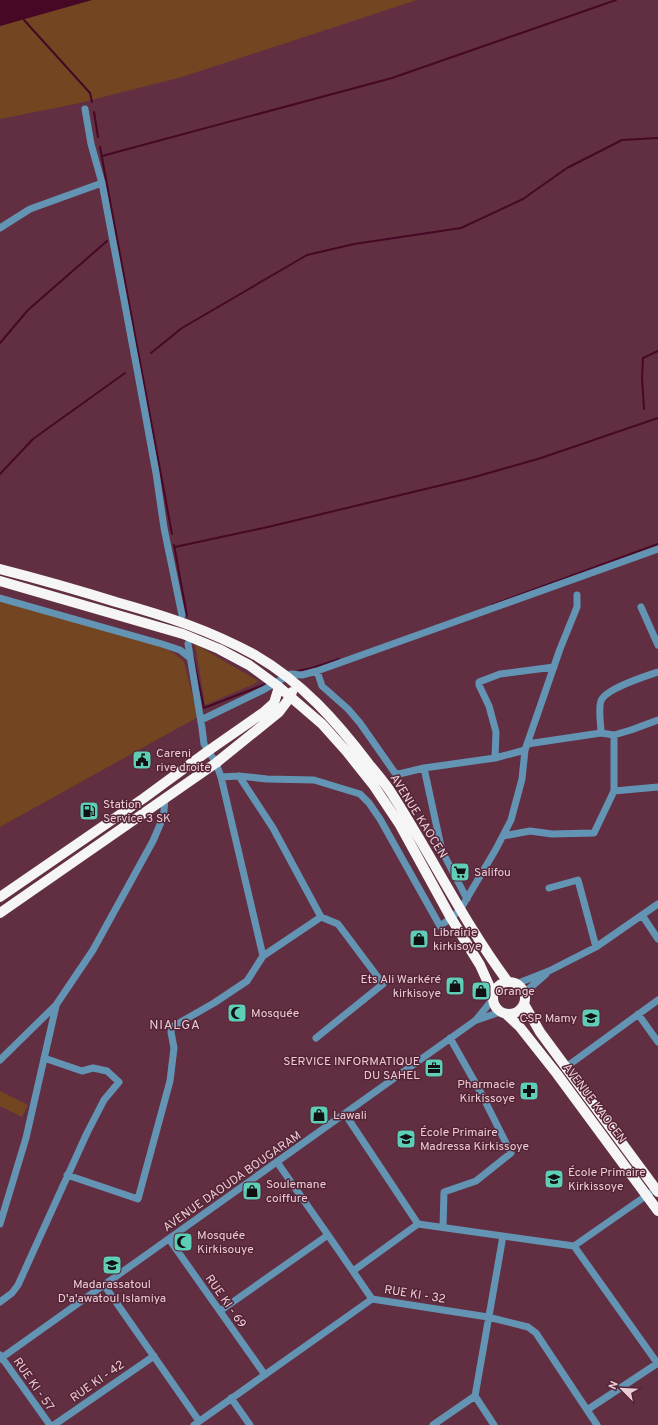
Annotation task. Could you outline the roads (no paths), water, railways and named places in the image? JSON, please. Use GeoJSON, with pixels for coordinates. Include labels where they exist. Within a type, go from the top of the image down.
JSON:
{"type":"FeatureCollection","features":[{"type":"Feature","properties":{"kind":"highway","name":"AVENUE KAOCEN"},"geometry":{"type":"LineString","coordinates":[[0,569],[186,623],[256,656],[303,689],[329,714],[392,793],[460,910],[490,958],[512,983]]}},
{"type":"Feature","properties":{"kind":"highway","name":"AVENUE KAOCEN"},"geometry":{"type":"LineString","coordinates":[[0,581],[183,634],[225,652],[249,665],[290,696],[322,724],[374,786],[400,825],[480,965],[493,996]]}},
{"type":"Feature","properties":{"kind":"highway"},"geometry":{"type":"LineString","coordinates":[[0,913],[216,763],[279,712],[290,696],[292,686],[285,676]]}},
{"type":"Feature","properties":{"kind":"highway"},"geometry":{"type":"LineString","coordinates":[[0,897],[120,814],[272,705],[277,698],[279,687]]}},
{"type":"Feature","properties":{"kind":"highway"},"geometry":{"type":"LineString","coordinates":[[279,712],[293,709],[309,713]]}},
{"type":"Feature","properties":{"kind":"highway"},"geometry":{"type":"LineString","coordinates":[[120,814],[127,825]]}},
{"type":"Feature","properties":{"kind":"highway"},"geometry":{"type":"LineString","coordinates":[[87,837],[94,848]]}},
{"type":"Feature","properties":{"kind":"highway"},"geometry":{"type":"LineString","coordinates":[[512,983],[522,988],[524,993],[524,1004],[517,1012],[503,1013],[494,1004],[493,996],[499,986],[512,983]]}},
{"type":"Feature","properties":{"kind":"highway","name":"AVENUE KAOCEN"},"geometry":{"type":"LineString","coordinates":[[524,1004],[540,1032],[657,1189]]}},
{"type":"Feature","properties":{"kind":"highway","name":"AVENUE KAOCEN"},"geometry":{"type":"LineString","coordinates":[[503,1013],[519,1026],[535,1046],[658,1210]]}},
{"type":"Feature","properties":{"kind":"street"},"geometry":{"type":"LineString","coordinates":[[85,109],[91,144],[102,183],[137,369],[164,528],[182,615]]}},
{"type":"Feature","properties":{"kind":"street"},"geometry":{"type":"LineString","coordinates":[[0,228],[30,209],[102,183]]}},
{"type":"Feature","properties":{"kind":"street"},"geometry":{"type":"LineString","coordinates":[[201,720],[263,690],[291,674],[302,675],[317,671],[658,549]]}},
{"type":"Feature","properties":{"kind":"street"},"geometry":{"type":"LineString","coordinates":[[221,777],[239,776],[267,779],[314,780],[352,790],[360,794],[369,803],[380,819],[440,926],[452,918],[467,900],[511,820],[522,779],[526,747],[577,607],[577,595]]}},
{"type":"Feature","properties":{"kind":"street"},"geometry":{"type":"LineString","coordinates":[[0,598],[162,644],[180,650],[189,657]]}},
{"type":"Feature","properties":{"kind":"street"},"geometry":{"type":"LineString","coordinates":[[641,607],[658,645]]}},
{"type":"Feature","properties":{"kind":"street"},"geometry":{"type":"LineString","coordinates":[[188,644],[203,738],[208,751],[216,763],[221,777],[263,956]]}},
{"type":"Feature","properties":{"kind":"street"},"geometry":{"type":"LineString","coordinates":[[495,758],[496,732],[489,706],[479,682],[500,674],[554,667]]}},
{"type":"Feature","properties":{"kind":"street"},"geometry":{"type":"LineString","coordinates":[[317,671],[322,686],[360,723],[395,773],[399,774],[424,768],[495,758],[526,747],[601,733],[614,735],[658,720]]}},
{"type":"Feature","properties":{"kind":"street"},"geometry":{"type":"LineString","coordinates":[[601,733],[600,703],[604,697],[626,683],[658,672]]}},
{"type":"Feature","properties":{"kind":"street"},"geometry":{"type":"LineString","coordinates":[[503,836],[530,831],[552,834],[594,833],[614,791],[614,735]]}},
{"type":"Feature","properties":{"kind":"street"},"geometry":{"type":"LineString","coordinates":[[424,768],[442,851],[467,900]]}},
{"type":"Feature","properties":{"kind":"street"},"geometry":{"type":"LineString","coordinates":[[239,776],[274,828],[321,918],[338,924],[383,984],[316,1038]]}},
{"type":"Feature","properties":{"kind":"street"},"geometry":{"type":"LineString","coordinates":[[614,791],[658,787]]}},
{"type":"Feature","properties":{"kind":"street"},"geometry":{"type":"LineString","coordinates":[[0,1060],[56,1005],[93,950],[143,859],[162,820],[165,798]]}},
{"type":"Feature","properties":{"kind":"street"},"geometry":{"type":"LineString","coordinates":[[549,888],[578,880],[596,947]]}},
{"type":"Feature","properties":{"kind":"street"},"geometry":{"type":"LineString","coordinates":[[512,983],[549,971],[596,947],[658,904]]}},
{"type":"Feature","properties":{"kind":"street"},"geometry":{"type":"LineString","coordinates":[[642,915],[658,939]]}},
{"type":"Feature","properties":{"kind":"street"},"geometry":{"type":"LineString","coordinates":[[67,1175],[138,1199],[170,1081],[174,1048],[171,1032],[172,1027],[224,997],[247,981],[263,956],[321,918]]}},
{"type":"Feature","properties":{"kind":"street"},"geometry":{"type":"LineString","coordinates":[[524,993],[549,971]]}},
{"type":"Feature","properties":{"kind":"street","name":"AVENUE DAOUDA BOUGARAM"},"geometry":{"type":"LineString","coordinates":[[1,1357],[278,1162],[476,1020],[493,996]]}},
{"type":"Feature","properties":{"kind":"street"},"geometry":{"type":"LineString","coordinates":[[566,1067],[658,1000]]}},
{"type":"Feature","properties":{"kind":"street"},"geometry":{"type":"LineString","coordinates":[[0,1224],[26,1138],[56,1005]]}},
{"type":"Feature","properties":{"kind":"street","name":"AVENUE DAOUDA BOUGARAM"},"geometry":{"type":"LineString","coordinates":[[476,1020],[503,1013]]}},
{"type":"Feature","properties":{"kind":"street"},"geometry":{"type":"LineString","coordinates":[[638,1014],[658,1042]]}},
{"type":"Feature","properties":{"kind":"street"},"geometry":{"type":"LineString","coordinates":[[443,1227],[444,1192],[476,1181],[512,1153],[450,1038]]}},
{"type":"Feature","properties":{"kind":"street"},"geometry":{"type":"LineString","coordinates":[[0,1302],[12,1293],[18,1285],[67,1175],[104,1100],[120,1081],[107,1071],[93,1068],[82,1071],[44,1058]]}},
{"type":"Feature","properties":{"kind":"street"},"geometry":{"type":"LineString","coordinates":[[345,1114],[418,1224]]}},
{"type":"Feature","properties":{"kind":"street"},"geometry":{"type":"LineString","coordinates":[[278,1162],[372,1299]]}},
{"type":"Feature","properties":{"kind":"street"},"geometry":{"type":"LineString","coordinates":[[353,1271],[418,1224],[574,1246],[657,1189]]}},
{"type":"Feature","properties":{"kind":"street"},"geometry":{"type":"LineString","coordinates":[[220,1311],[328,1235]]}},
{"type":"Feature","properties":{"kind":"street"},"geometry":{"type":"LineString","coordinates":[[494,1425],[475,1396],[503,1236]]}},
{"type":"Feature","properties":{"kind":"street","name":"RUE KI - 69"},"geometry":{"type":"LineString","coordinates":[[169,1239],[265,1375]]}},
{"type":"Feature","properties":{"kind":"street"},"geometry":{"type":"LineString","coordinates":[[574,1246],[658,1363],[587,1410]]}},
{"type":"Feature","properties":{"kind":"street"},"geometry":{"type":"LineString","coordinates":[[104,1285],[154,1356],[196,1423]]}},
{"type":"Feature","properties":{"kind":"street","name":"RUE KI - 32"},"geometry":{"type":"LineString","coordinates":[[196,1423],[372,1299],[488,1317],[528,1327],[532,1330],[597,1425]]}},
{"type":"Feature","properties":{"kind":"street","name":"RUE KI - 42"},"geometry":{"type":"LineString","coordinates":[[54,1425],[154,1356]]}},
{"type":"Feature","properties":{"kind":"street","name":"RUE KI - 57"},"geometry":{"type":"LineString","coordinates":[[1,1357],[50,1425]]}},
{"type":"Feature","properties":{"kind":"street"},"geometry":{"type":"LineString","coordinates":[[433,1425],[475,1396]]}},
{"type":"Feature","properties":{"kind":"street"},"geometry":{"type":"LineString","coordinates":[[231,1398],[250,1425]]}},
{"type":"Feature","properties":{"kind":"waterway"},"geometry":{"type":"LineString","coordinates":[[102,156],[392,78],[616,0]]}},
{"type":"Feature","properties":{"kind":"waterway"},"geometry":{"type":"LineString","coordinates":[[24,20],[90,93],[92,102]]}},
{"type":"Feature","properties":{"kind":"waterway"},"geometry":{"type":"LineString","coordinates":[[94,112],[98,137]]}},
{"type":"Feature","properties":{"kind":"waterway"},"geometry":{"type":"LineString","coordinates":[[151,353],[182,328],[307,255],[354,244],[461,228],[523,199],[567,168],[622,140],[658,138]]}},
{"type":"Feature","properties":{"kind":"waterway"},"geometry":{"type":"LineString","coordinates":[[100,147],[172,534]]}},
{"type":"Feature","properties":{"kind":"waterway"},"geometry":{"type":"LineString","coordinates":[[0,343],[28,310],[107,241]]}},
{"type":"Feature","properties":{"kind":"waterway"},"geometry":{"type":"LineString","coordinates":[[644,409],[642,378],[643,358],[658,351]]}},
{"type":"Feature","properties":{"kind":"waterway"},"geometry":{"type":"LineString","coordinates":[[0,474],[33,439],[125,373]]}},
{"type":"Feature","properties":{"kind":"waterway"},"geometry":{"type":"LineString","coordinates":[[175,547],[268,527],[471,478],[541,458],[658,418]]}},
{"type":"Feature","properties":{"kind":"waterway"},"geometry":{"type":"LineString","coordinates":[[492,605],[658,544]]}},
{"type":"Feature","properties":{"kind":"waterway"},"geometry":{"type":"LineString","coordinates":[[174,545],[187,616]]}},
{"type":"Feature","properties":{"kind":"waterway"},"geometry":{"type":"LineString","coordinates":[[193,656],[204,708],[266,684]]}},
{"type":"Feature","properties":{"kind":"waterway"},"geometry":{"type":"LineString","coordinates":[[298,671],[339,659]]}},
{"type":"Feature","properties":{"kind":"place","name":"Careni rive droite"},"geometry":{"type":"Point","coordinates":[142,760]}},
{"type":"Feature","properties":{"kind":"place","name":"Station Service 3 SK"},"geometry":{"type":"Point","coordinates":[89,811]}},
{"type":"Feature","properties":{"kind":"place","name":"Salifou"},"geometry":{"type":"Point","coordinates":[460,872]}},
{"type":"Feature","properties":{"kind":"place","name":"Librairie kirkisoye"},"geometry":{"type":"Point","coordinates":[419,939]}},
{"type":"Feature","properties":{"kind":"place","name":"Ets Ali Warkéré kirkisoye"},"geometry":{"type":"Point","coordinates":[455,986]}},
{"type":"Feature","properties":{"kind":"place","name":"Orange"},"geometry":{"type":"Point","coordinates":[481,991]}},
{"type":"Feature","properties":{"kind":"place","name":"Mosquée"},"geometry":{"type":"Point","coordinates":[237,1013]}},
{"type":"Feature","properties":{"kind":"place","name":"CSP Mamy"},"geometry":{"type":"Point","coordinates":[591,1018]}},
{"type":"Feature","properties":{"kind":"place","name":"SERVICE INFORMATIQUE DU SAHEL"},"geometry":{"type":"Point","coordinates":[434,1068]}},
{"type":"Feature","properties":{"kind":"place","name":"Pharmacie Kirkissoye"},"geometry":{"type":"Point","coordinates":[529,1091]}},
{"type":"Feature","properties":{"kind":"place","name":"Lawali"},"geometry":{"type":"Point","coordinates":[319,1115]}},
{"type":"Feature","properties":{"kind":"place","name":"École Primaire Madressa Kirkissoye"},"geometry":{"type":"Point","coordinates":[406,1139]}},
{"type":"Feature","properties":{"kind":"place","name":"École Primaire Kirkissoye"},"geometry":{"type":"Point","coordinates":[554,1179]}},
{"type":"Feature","properties":{"kind":"place","name":"Soulemane coiffure"},"geometry":{"type":"Point","coordinates":[252,1191]}},
{"type":"Feature","properties":{"kind":"place","name":"Mosquée Kirkisouye"},"geometry":{"type":"Point","coordinates":[183,1242]}},
{"type":"Feature","properties":{"kind":"place","name":"Madarassatoul D'a'awatoul Islamiya"},"geometry":{"type":"Point","coordinates":[112,1265]}},
{"type":"Feature","properties":{"kind":"district","name":"NIALGA"},"geometry":{"type":"Point","coordinates":[175,1024]}}]}
